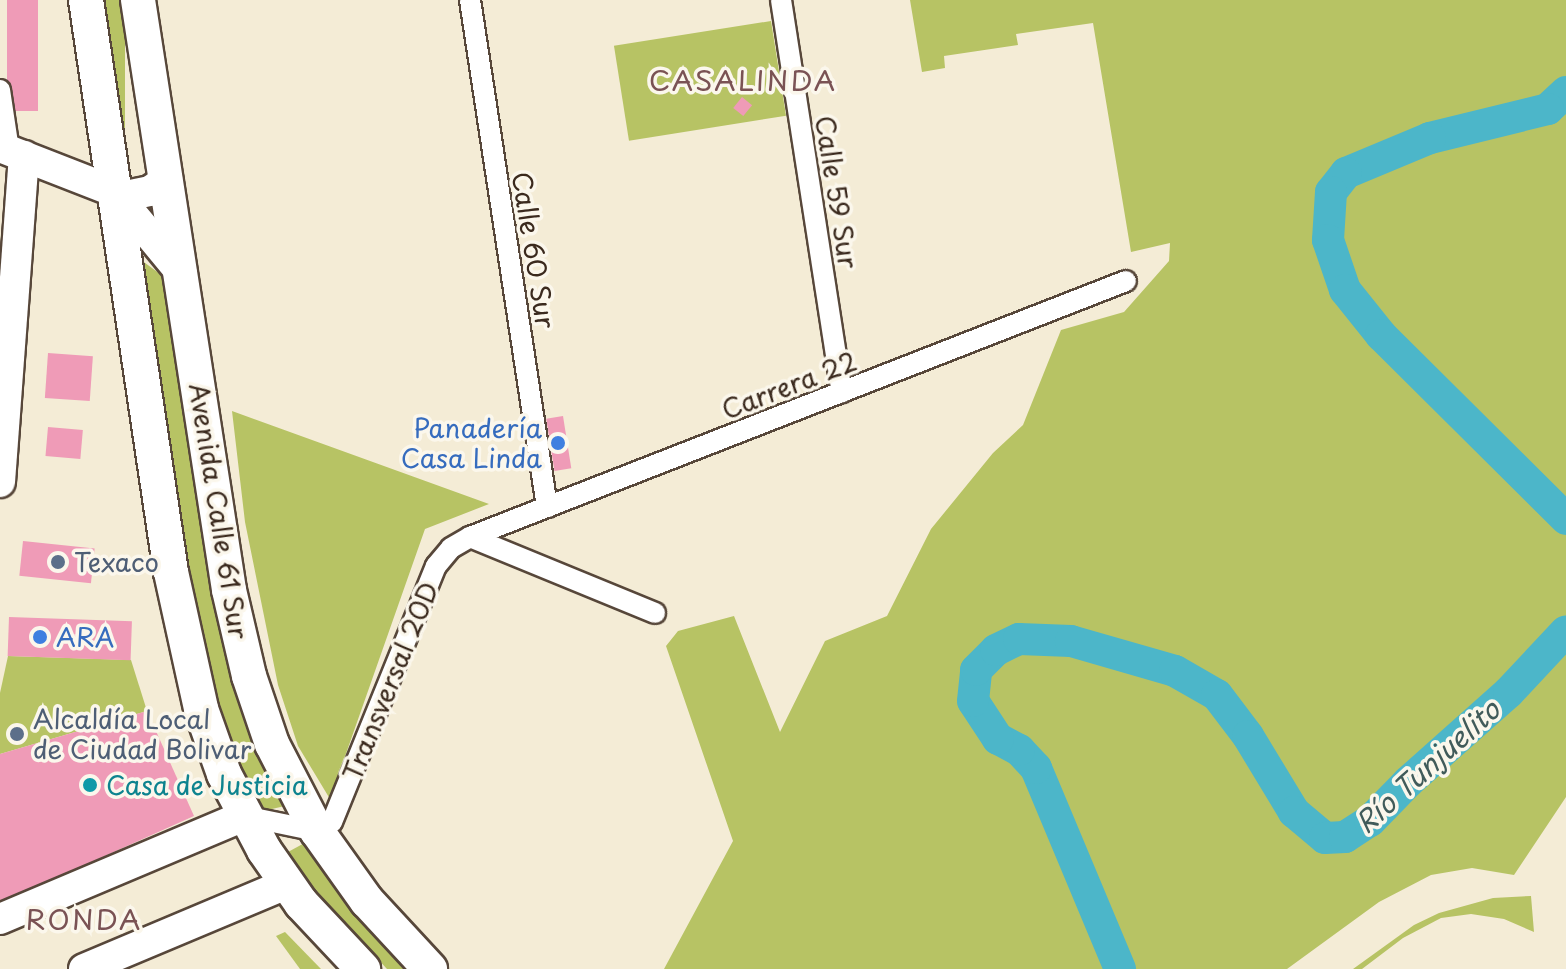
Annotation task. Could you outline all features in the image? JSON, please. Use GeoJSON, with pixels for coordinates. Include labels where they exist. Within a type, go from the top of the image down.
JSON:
{"type":"FeatureCollection","features":[{"type":"Feature","properties":{"kind":"main road","name":"Avenida Calle 61 Sur"},"geometry":{"type":"LineString","coordinates":[[86,0],[182,633],[211,741],[244,816],[286,884],[327,934],[363,969]]}},
{"type":"Feature","properties":{"kind":"main road","name":"Avenida Calle 61 Sur"},"geometry":{"type":"LineString","coordinates":[[138,0],[237,632],[272,744],[317,831],[367,901],[430,969]]}},
{"type":"Feature","properties":{"kind":"street","name":"Calle 60 Sur"},"geometry":{"type":"LineString","coordinates":[[470,0],[547,507]]}},
{"type":"Feature","properties":{"kind":"street","name":"Calle 59 Sur"},"geometry":{"type":"LineString","coordinates":[[781,0],[842,392]]}},
{"type":"Feature","properties":{"kind":"street"},"geometry":{"type":"LineString","coordinates":[[0,90],[11,151],[0,482]]}},
{"type":"Feature","properties":{"kind":"street"},"geometry":{"type":"LineString","coordinates":[[11,151],[115,193],[150,191],[167,179]]}},
{"type":"Feature","properties":{"kind":"street"},"geometry":{"type":"LineString","coordinates":[[115,193],[182,274]]}},
{"type":"Feature","properties":{"kind":"street","name":"Carrera 22"},"geometry":{"type":"LineString","coordinates":[[470,537],[1126,281]]}},
{"type":"Feature","properties":{"kind":"street"},"geometry":{"type":"LineString","coordinates":[[470,537],[655,613]]}},
{"type":"Feature","properties":{"kind":"street","name":"Transversal 20D"},"geometry":{"type":"LineString","coordinates":[[317,831],[336,816],[436,566],[451,548],[470,537]]}},
{"type":"Feature","properties":{"kind":"street"},"geometry":{"type":"LineString","coordinates":[[0,919],[244,816],[317,831]]}},
{"type":"Feature","properties":{"kind":"street"},"geometry":{"type":"LineString","coordinates":[[84,969],[286,884]]}},
{"type":"Feature","properties":{"kind":"green space"},"geometry":{"type":"Polygon","coordinates":[[[100,0],[125,0],[125,157],[100,157],[100,0]]]}},
{"type":"Feature","properties":{"kind":"green space"},"geometry":{"type":"Polygon","coordinates":[[[910,0],[1566,0],[1566,797],[1514,875],[1472,868],[1431,875],[1379,902],[1287,969],[664,969],[733,841],[666,646],[678,631],[734,616],[780,732],[825,641],[887,616],[931,529],[993,453],[1023,425],[1061,330],[1124,312],[1169,261],[1170,243],[1131,252],[1093,23],[1016,34],[1018,45],[944,56],[945,68],[922,72],[910,0]]]}},
{"type":"Feature","properties":{"kind":"green space"},"geometry":{"type":"Polygon","coordinates":[[[771,21],[786,116],[629,141],[614,46],[771,21]]]}},
{"type":"Feature","properties":{"kind":"green space"},"geometry":{"type":"Polygon","coordinates":[[[137,257],[171,282],[285,806],[263,811],[246,784],[206,670],[188,587],[137,257]]]}},
{"type":"Feature","properties":{"kind":"green space"},"geometry":{"type":"Polygon","coordinates":[[[232,411],[489,504],[425,529],[330,799],[298,746],[278,685],[245,522],[232,411]]]}},
{"type":"Feature","properties":{"kind":"green space"},"geometry":{"type":"Polygon","coordinates":[[[8,656],[131,660],[147,711],[0,754],[0,693],[8,656]]]}},
{"type":"Feature","properties":{"kind":"green space"},"geometry":{"type":"Polygon","coordinates":[[[310,840],[414,969],[387,969],[312,888],[288,852],[310,840]]]}},
{"type":"Feature","properties":{"kind":"green space"},"geometry":{"type":"Polygon","coordinates":[[[1531,896],[1534,932],[1504,919],[1471,914],[1441,918],[1403,938],[1362,969],[1353,969],[1414,925],[1439,913],[1493,898],[1531,896]]]}},
{"type":"Feature","properties":{"kind":"green space"},"geometry":{"type":"Polygon","coordinates":[[[285,932],[321,969],[300,969],[276,936],[285,932]]]}},
{"type":"Feature","properties":{"kind":"building"},"geometry":{"type":"Polygon","coordinates":[[[7,0],[38,0],[38,111],[7,111],[7,0]]]}},
{"type":"Feature","properties":{"kind":"building"},"geometry":{"type":"Polygon","coordinates":[[[742,97],[752,105],[743,116],[733,108],[742,97]]]}},
{"type":"Feature","properties":{"kind":"building"},"geometry":{"type":"Polygon","coordinates":[[[48,353],[93,356],[90,401],[45,398],[48,353]]]}},
{"type":"Feature","properties":{"kind":"building","name":"Panadería Casa Linda"},"geometry":{"type":"Polygon","coordinates":[[[563,416],[571,468],[555,471],[546,419],[563,416]]]}},
{"type":"Feature","properties":{"kind":"building"},"geometry":{"type":"Polygon","coordinates":[[[48,427],[83,430],[80,459],[45,456],[48,427]]]}},
{"type":"Feature","properties":{"kind":"building","name":"Texaco"},"geometry":{"type":"Polygon","coordinates":[[[23,541],[95,549],[91,583],[19,576],[23,541]]]}},
{"type":"Feature","properties":{"kind":"building"},"geometry":{"type":"Polygon","coordinates":[[[9,617],[132,621],[131,660],[8,656],[9,617]]]}},
{"type":"Feature","properties":{"kind":"building","name":"Casa de Justicia"},"geometry":{"type":"Polygon","coordinates":[[[147,711],[194,816],[0,903],[0,754],[147,711]]]}},
{"type":"Feature","properties":{"kind":"waterway","name":"Río Tunjuelito"},"geometry":{"type":"LineString","coordinates":[[1566,92],[1548,109],[1430,138],[1346,173],[1331,192],[1328,240],[1345,290],[1381,335],[1566,519]]}},
{"type":"Feature","properties":{"kind":"waterway","name":"Río Tunjuelito"},"geometry":{"type":"LineString","coordinates":[[1120,969],[1036,768],[1019,750],[998,739],[973,701],[976,670],[996,650],[1019,639],[1071,641],[1175,671],[1217,695],[1248,736],[1294,812],[1325,838],[1345,837],[1370,821],[1408,782],[1509,692],[1566,631]]}},
{"type":"Feature","properties":{"kind":"place","name":"Panadería Casa Linda"},"geometry":{"type":"Point","coordinates":[558,443]}},
{"type":"Feature","properties":{"kind":"place","name":"Texaco"},"geometry":{"type":"Point","coordinates":[58,562]}},
{"type":"Feature","properties":{"kind":"place","name":"ARA"},"geometry":{"type":"Point","coordinates":[40,637]}},
{"type":"Feature","properties":{"kind":"place","name":"Alcaldía Local de Ciudad Bolivar"},"geometry":{"type":"Point","coordinates":[17,734]}},
{"type":"Feature","properties":{"kind":"place","name":"Casa de Justicia"},"geometry":{"type":"Point","coordinates":[90,785]}},
{"type":"Feature","properties":{"kind":"district","name":"CASALINDA"},"geometry":{"type":"Point","coordinates":[743,80]}},
{"type":"Feature","properties":{"kind":"district","name":"RONDA"},"geometry":{"type":"Point","coordinates":[84,919]}}]}
